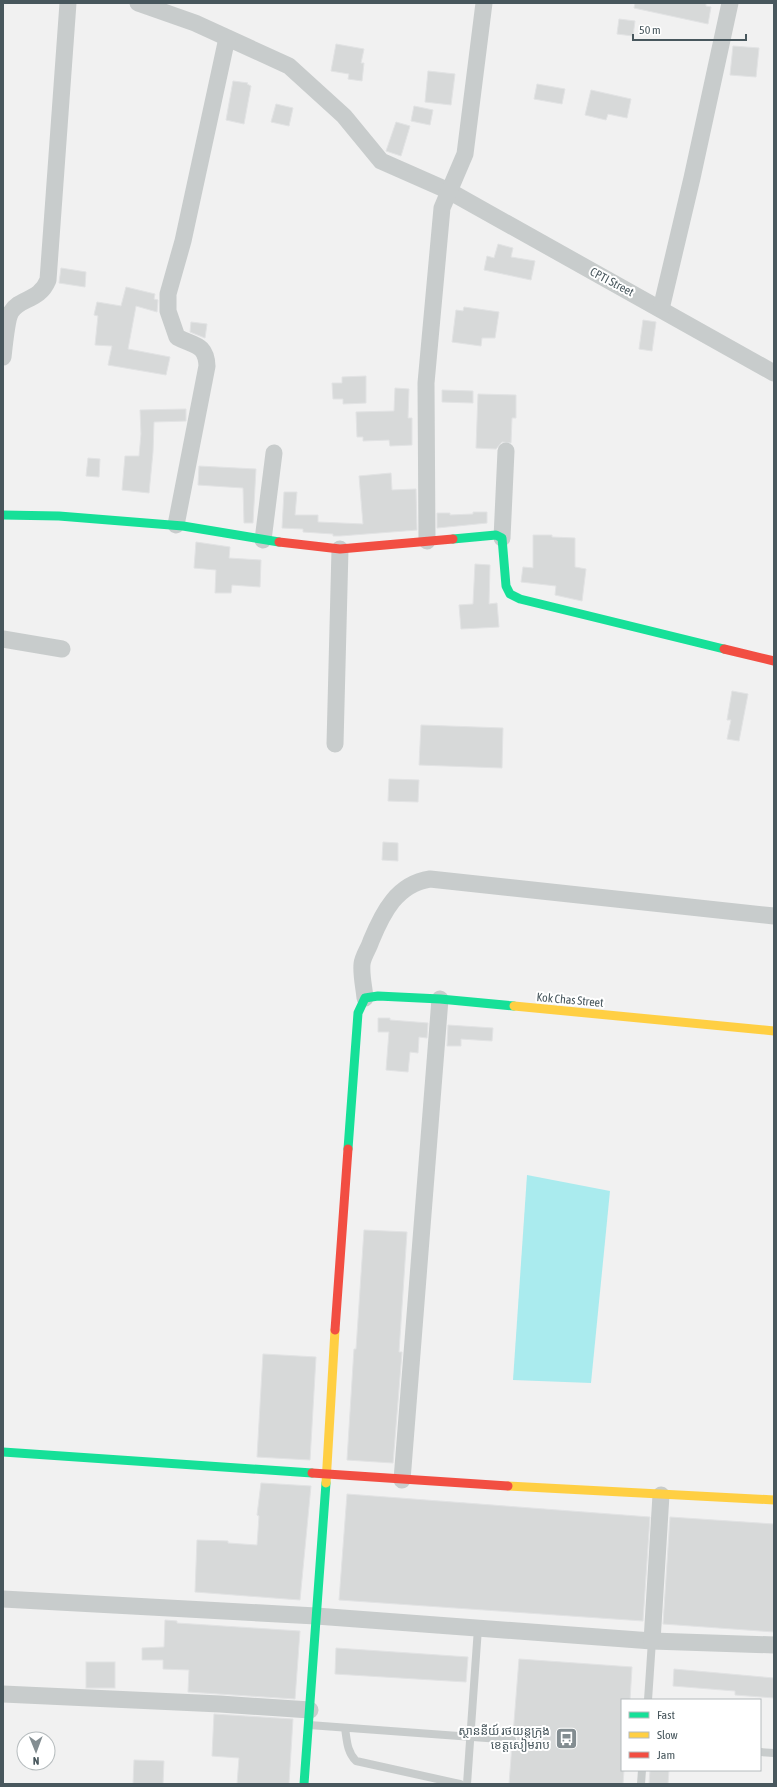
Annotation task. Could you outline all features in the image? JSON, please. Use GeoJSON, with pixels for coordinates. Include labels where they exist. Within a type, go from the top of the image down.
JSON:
{"type":"FeatureCollection","features":[{"type":"Feature","properties":{"kind":"street"},"geometry":{"type":"LineString","coordinates":[[3,357],[10,312],[16,306],[34,297],[44,289],[48,280],[68,3]]}},
{"type":"Feature","properties":{"kind":"street","name":"CPTI Street"},"geometry":{"type":"LineString","coordinates":[[138,3],[195,22],[289,66],[344,116],[381,161],[450,191],[774,373]]}},
{"type":"Feature","properties":{"kind":"street"},"geometry":{"type":"LineString","coordinates":[[427,541],[426,383],[442,208],[465,154],[484,3]]}},
{"type":"Feature","properties":{"kind":"street"},"geometry":{"type":"LineString","coordinates":[[661,309],[692,178],[730,3]]}},
{"type":"Feature","properties":{"kind":"street"},"geometry":{"type":"LineString","coordinates":[[176,525],[207,366],[207,357],[202,349],[194,343],[176,337],[168,311],[168,294],[183,241],[227,38]]}},
{"type":"Feature","properties":{"kind":"street"},"geometry":{"type":"LineString","coordinates":[[506,451],[502,538],[506,586],[510,594],[520,599],[774,661]]}},
{"type":"Feature","properties":{"kind":"street"},"geometry":{"type":"LineString","coordinates":[[263,540],[274,453]]}},
{"type":"Feature","properties":{"kind":"street"},"geometry":{"type":"LineString","coordinates":[[3,515],[59,516],[176,525],[263,540],[340,549],[492,535],[502,538]]}},
{"type":"Feature","properties":{"kind":"street"},"geometry":{"type":"LineString","coordinates":[[335,744],[340,549]]}},
{"type":"Feature","properties":{"kind":"street"},"geometry":{"type":"LineString","coordinates":[[3,639],[62,649]]}},
{"type":"Feature","properties":{"kind":"street"},"geometry":{"type":"LineString","coordinates":[[304,1784],[327,1474],[334,1342],[358,1013],[365,998],[362,963],[380,921],[394,897],[420,880],[430,879],[774,916]]}},
{"type":"Feature","properties":{"kind":"street","name":"Kok Chas Street"},"geometry":{"type":"LineString","coordinates":[[365,998],[378,996],[440,999],[774,1031]]}},
{"type":"Feature","properties":{"kind":"street"},"geometry":{"type":"LineString","coordinates":[[402,1480],[440,999]]}},
{"type":"Feature","properties":{"kind":"street"},"geometry":{"type":"LineString","coordinates":[[3,1452],[402,1480],[774,1500]]}},
{"type":"Feature","properties":{"kind":"street"},"geometry":{"type":"LineString","coordinates":[[652,1641],[661,1495]]}},
{"type":"Feature","properties":{"kind":"street"},"geometry":{"type":"LineString","coordinates":[[3,1599],[316,1616],[652,1641],[774,1645]]}},
{"type":"Feature","properties":{"kind":"street"},"geometry":{"type":"LineString","coordinates":[[3,1694],[220,1704],[309,1718]]}},
{"type":"Feature","properties":{"kind":"lane"},"geometry":{"type":"LineString","coordinates":[[467,1784],[478,1628]]}},
{"type":"Feature","properties":{"kind":"lane"},"geometry":{"type":"LineString","coordinates":[[648,1699],[652,1641]]}},
{"type":"Feature","properties":{"kind":"lane"},"geometry":{"type":"LineString","coordinates":[[309,1718],[345,1728],[512,1740]]}},
{"type":"Feature","properties":{"kind":"lane"},"geometry":{"type":"LineString","coordinates":[[345,1728],[347,1745],[351,1756],[356,1762],[460,1784]]}},
{"type":"Feature","properties":{"kind":"lane"},"geometry":{"type":"LineString","coordinates":[[761,1752],[774,1753]]}},
{"type":"Feature","properties":{"kind":"lane"},"geometry":{"type":"LineString","coordinates":[[641,1784],[642,1771]]}},
{"type":"Feature","properties":{"kind":"water"},"geometry":{"type":"Polygon","coordinates":[[[527,1175],[610,1191],[591,1383],[513,1380],[527,1175]]]}},
{"type":"Feature","properties":{"kind":"building"},"geometry":{"type":"Polygon","coordinates":[[[635,3],[706,3],[706,6],[711,7],[708,24],[634,8],[635,3]]]}},
{"type":"Feature","properties":{"kind":"building"},"geometry":{"type":"Polygon","coordinates":[[[619,19],[635,21],[633,36],[617,34],[619,19]]]}},
{"type":"Feature","properties":{"kind":"building"},"geometry":{"type":"Polygon","coordinates":[[[336,44],[364,49],[361,63],[364,63],[362,81],[348,79],[349,74],[331,71],[336,44]]]}},
{"type":"Feature","properties":{"kind":"building"},"geometry":{"type":"Polygon","coordinates":[[[733,46],[759,48],[756,77],[730,75],[733,46]]]}},
{"type":"Feature","properties":{"kind":"building"},"geometry":{"type":"Polygon","coordinates":[[[428,71],[455,74],[451,105],[425,102],[428,71]]]}},
{"type":"Feature","properties":{"kind":"building"},"geometry":{"type":"Polygon","coordinates":[[[233,81],[248,83],[247,84],[251,86],[244,124],[226,120],[233,81]]]}},
{"type":"Feature","properties":{"kind":"building"},"geometry":{"type":"Polygon","coordinates":[[[537,84],[565,89],[562,104],[534,99],[537,84]]]}},
{"type":"Feature","properties":{"kind":"building"},"geometry":{"type":"Polygon","coordinates":[[[591,90],[631,99],[627,118],[608,114],[606,120],[585,115],[591,90]]]}},
{"type":"Feature","properties":{"kind":"building"},"geometry":{"type":"Polygon","coordinates":[[[276,104],[293,108],[289,126],[271,122],[276,104]]]}},
{"type":"Feature","properties":{"kind":"building"},"geometry":{"type":"Polygon","coordinates":[[[414,106],[433,110],[430,125],[411,121],[414,106]]]}},
{"type":"Feature","properties":{"kind":"building"},"geometry":{"type":"Polygon","coordinates":[[[396,122],[410,126],[401,156],[386,151],[396,122]]]}},
{"type":"Feature","properties":{"kind":"building"},"geometry":{"type":"Polygon","coordinates":[[[498,244],[513,248],[511,257],[535,261],[531,280],[484,270],[487,256],[494,258],[498,244]]]}},
{"type":"Feature","properties":{"kind":"building"},"geometry":{"type":"Polygon","coordinates":[[[61,268],[86,272],[85,287],[59,283],[61,268]]]}},
{"type":"Feature","properties":{"kind":"building"},"geometry":{"type":"Polygon","coordinates":[[[126,287],[155,294],[154,299],[158,300],[157,312],[136,306],[128,349],[170,357],[166,375],[108,365],[112,346],[95,345],[98,316],[94,315],[97,302],[121,306],[126,287]]]}},
{"type":"Feature","properties":{"kind":"building"},"geometry":{"type":"Polygon","coordinates":[[[464,307],[499,312],[495,338],[482,338],[481,346],[452,342],[456,310],[463,311],[464,307]]]}},
{"type":"Feature","properties":{"kind":"building"},"geometry":{"type":"Polygon","coordinates":[[[643,320],[656,322],[652,351],[639,349],[643,320]]]}},
{"type":"Feature","properties":{"kind":"building"},"geometry":{"type":"Polygon","coordinates":[[[191,322],[207,324],[205,338],[190,332],[191,322]]]}},
{"type":"Feature","properties":{"kind":"building"},"geometry":{"type":"Polygon","coordinates":[[[366,376],[366,403],[343,404],[343,399],[333,399],[332,383],[342,383],[342,377],[366,376]]]}},
{"type":"Feature","properties":{"kind":"building"},"geometry":{"type":"Polygon","coordinates":[[[395,388],[409,389],[408,418],[412,418],[412,445],[390,446],[389,440],[363,441],[363,437],[357,437],[356,412],[394,411],[395,388]]]}},
{"type":"Feature","properties":{"kind":"building"},"geometry":{"type":"Polygon","coordinates":[[[442,390],[473,391],[473,403],[442,402],[442,390]]]}},
{"type":"Feature","properties":{"kind":"building"},"geometry":{"type":"Polygon","coordinates":[[[478,394],[516,395],[516,418],[512,418],[511,443],[502,442],[496,449],[476,448],[478,394]]]}},
{"type":"Feature","properties":{"kind":"building"},"geometry":{"type":"Polygon","coordinates":[[[186,409],[186,421],[154,422],[149,493],[122,490],[125,456],[139,456],[141,434],[140,410],[186,409]]]}},
{"type":"Feature","properties":{"kind":"building"},"geometry":{"type":"Polygon","coordinates":[[[88,458],[100,459],[99,477],[86,476],[88,458]]]}},
{"type":"Feature","properties":{"kind":"building"},"geometry":{"type":"Polygon","coordinates":[[[199,466],[256,469],[253,523],[244,523],[243,488],[198,485],[199,466]]]}},
{"type":"Feature","properties":{"kind":"building"},"geometry":{"type":"Polygon","coordinates":[[[391,473],[392,490],[416,489],[417,530],[333,536],[333,534],[303,532],[303,529],[282,528],[284,492],[297,492],[295,515],[318,515],[318,522],[363,524],[359,476],[391,473]]]}},
{"type":"Feature","properties":{"kind":"building"},"geometry":{"type":"Polygon","coordinates":[[[473,512],[487,512],[487,523],[437,528],[437,513],[450,513],[450,515],[473,514],[473,512]]]}},
{"type":"Feature","properties":{"kind":"building"},"geometry":{"type":"Polygon","coordinates":[[[533,535],[552,535],[552,537],[575,538],[575,567],[586,569],[582,601],[555,595],[556,586],[521,582],[523,567],[533,568],[533,535]]]}},
{"type":"Feature","properties":{"kind":"building"},"geometry":{"type":"Polygon","coordinates":[[[196,542],[230,547],[229,558],[261,560],[260,587],[232,585],[231,593],[215,593],[216,570],[194,568],[196,542]]]}},
{"type":"Feature","properties":{"kind":"building"},"geometry":{"type":"Polygon","coordinates":[[[475,564],[490,565],[489,604],[497,603],[499,627],[461,629],[459,605],[473,604],[475,564]]]}},
{"type":"Feature","properties":{"kind":"building"},"geometry":{"type":"Polygon","coordinates":[[[732,691],[748,694],[739,741],[727,739],[731,720],[727,720],[732,691]]]}},
{"type":"Feature","properties":{"kind":"building"},"geometry":{"type":"Polygon","coordinates":[[[421,725],[503,728],[502,768],[419,765],[421,725]]]}},
{"type":"Feature","properties":{"kind":"building"},"geometry":{"type":"Polygon","coordinates":[[[389,779],[419,780],[418,802],[388,801],[389,779]]]}},
{"type":"Feature","properties":{"kind":"building"},"geometry":{"type":"Polygon","coordinates":[[[383,842],[398,843],[398,861],[382,860],[383,842]]]}},
{"type":"Feature","properties":{"kind":"building"},"geometry":{"type":"Polygon","coordinates":[[[378,1018],[428,1023],[427,1038],[419,1037],[418,1053],[410,1052],[408,1072],[386,1070],[389,1032],[378,1032],[378,1018]]]}},
{"type":"Feature","properties":{"kind":"building"},"geometry":{"type":"Polygon","coordinates":[[[448,1025],[493,1028],[492,1041],[461,1039],[461,1046],[447,1046],[448,1025]]]}},
{"type":"Feature","properties":{"kind":"building"},"geometry":{"type":"Polygon","coordinates":[[[364,1230],[407,1232],[399,1352],[402,1352],[393,1463],[347,1460],[354,1349],[356,1349],[364,1230]]]}},
{"type":"Feature","properties":{"kind":"building"},"geometry":{"type":"Polygon","coordinates":[[[263,1354],[316,1357],[310,1460],[257,1457],[263,1354]]]}},
{"type":"Feature","properties":{"kind":"building"},"geometry":{"type":"Polygon","coordinates":[[[261,1483],[311,1486],[300,1600],[195,1592],[197,1540],[228,1541],[228,1543],[257,1545],[259,1516],[257,1515],[261,1483]]]}},
{"type":"Feature","properties":{"kind":"building"},"geometry":{"type":"Polygon","coordinates":[[[347,1494],[650,1517],[643,1621],[339,1600],[347,1494]]]}},
{"type":"Feature","properties":{"kind":"building"},"geometry":{"type":"Polygon","coordinates":[[[670,1517],[774,1524],[774,1632],[663,1624],[670,1517]]]}},
{"type":"Feature","properties":{"kind":"building"},"geometry":{"type":"Polygon","coordinates":[[[165,1620],[177,1621],[177,1623],[300,1631],[295,1699],[188,1692],[189,1670],[163,1669],[163,1660],[142,1660],[142,1648],[164,1647],[165,1620]]]}},
{"type":"Feature","properties":{"kind":"building"},"geometry":{"type":"Polygon","coordinates":[[[336,1648],[468,1657],[466,1682],[335,1674],[336,1648]]]}},
{"type":"Feature","properties":{"kind":"building"},"geometry":{"type":"Polygon","coordinates":[[[519,1659],[632,1667],[630,1699],[621,1699],[621,1771],[624,1771],[623,1784],[509,1784],[512,1745],[517,1741],[517,1737],[513,1735],[519,1659]]]}},
{"type":"Feature","properties":{"kind":"building"},"geometry":{"type":"Polygon","coordinates":[[[86,1662],[115,1662],[115,1688],[86,1688],[86,1662]]]}},
{"type":"Feature","properties":{"kind":"building"},"geometry":{"type":"Polygon","coordinates":[[[674,1669],[774,1678],[774,1698],[735,1695],[735,1691],[673,1686],[674,1669]]]}},
{"type":"Feature","properties":{"kind":"building"},"geometry":{"type":"Polygon","coordinates":[[[214,1714],[293,1719],[289,1784],[237,1784],[239,1758],[212,1756],[214,1714]]]}},
{"type":"Feature","properties":{"kind":"building"},"geometry":{"type":"Polygon","coordinates":[[[134,1760],[164,1761],[163,1784],[133,1784],[134,1760]]]}},
{"type":"Feature","properties":{"kind":"building"},"geometry":{"type":"Polygon","coordinates":[[[650,1771],[669,1771],[668,1784],[649,1784],[650,1771]]]}},
{"type":"Feature","properties":{"kind":"traffic: fast"},"geometry":{"type":"LineString","coordinates":[[3,515],[59,516],[183,526],[279,542]]}},
{"type":"Feature","properties":{"kind":"traffic: fast"},"geometry":{"type":"LineString","coordinates":[[453,539],[496,535],[502,538],[506,586],[510,594],[520,599],[724,649]]}},
{"type":"Feature","properties":{"kind":"traffic: fast"},"geometry":{"type":"LineString","coordinates":[[348,1149],[358,1013],[365,998],[378,996],[440,999],[514,1006]]}},
{"type":"Feature","properties":{"kind":"traffic: fast"},"geometry":{"type":"LineString","coordinates":[[3,1452],[312,1473]]}},
{"type":"Feature","properties":{"kind":"traffic: fast"},"geometry":{"type":"LineString","coordinates":[[304,1784],[326,1483]]}},
{"type":"Feature","properties":{"kind":"traffic: slow"},"geometry":{"type":"LineString","coordinates":[[514,1006],[774,1031]]}},
{"type":"Feature","properties":{"kind":"traffic: slow"},"geometry":{"type":"LineString","coordinates":[[326,1483],[335,1330]]}},
{"type":"Feature","properties":{"kind":"traffic: slow"},"geometry":{"type":"LineString","coordinates":[[508,1486],[774,1500]]}},
{"type":"Feature","properties":{"kind":"traffic: jam"},"geometry":{"type":"LineString","coordinates":[[279,542],[340,549],[453,539]]}},
{"type":"Feature","properties":{"kind":"traffic: jam"},"geometry":{"type":"LineString","coordinates":[[724,649],[774,661]]}},
{"type":"Feature","properties":{"kind":"traffic: jam"},"geometry":{"type":"LineString","coordinates":[[335,1330],[348,1149]]}},
{"type":"Feature","properties":{"kind":"traffic: jam"},"geometry":{"type":"LineString","coordinates":[[312,1473],[508,1486]]}},
{"type":"Feature","properties":{"kind":"place","name":"ស្ថាននីយ៍ រថយន្តក្រុង ខេត្តសៀមរាប"},"geometry":{"type":"Point","coordinates":[566,1738]}}]}
